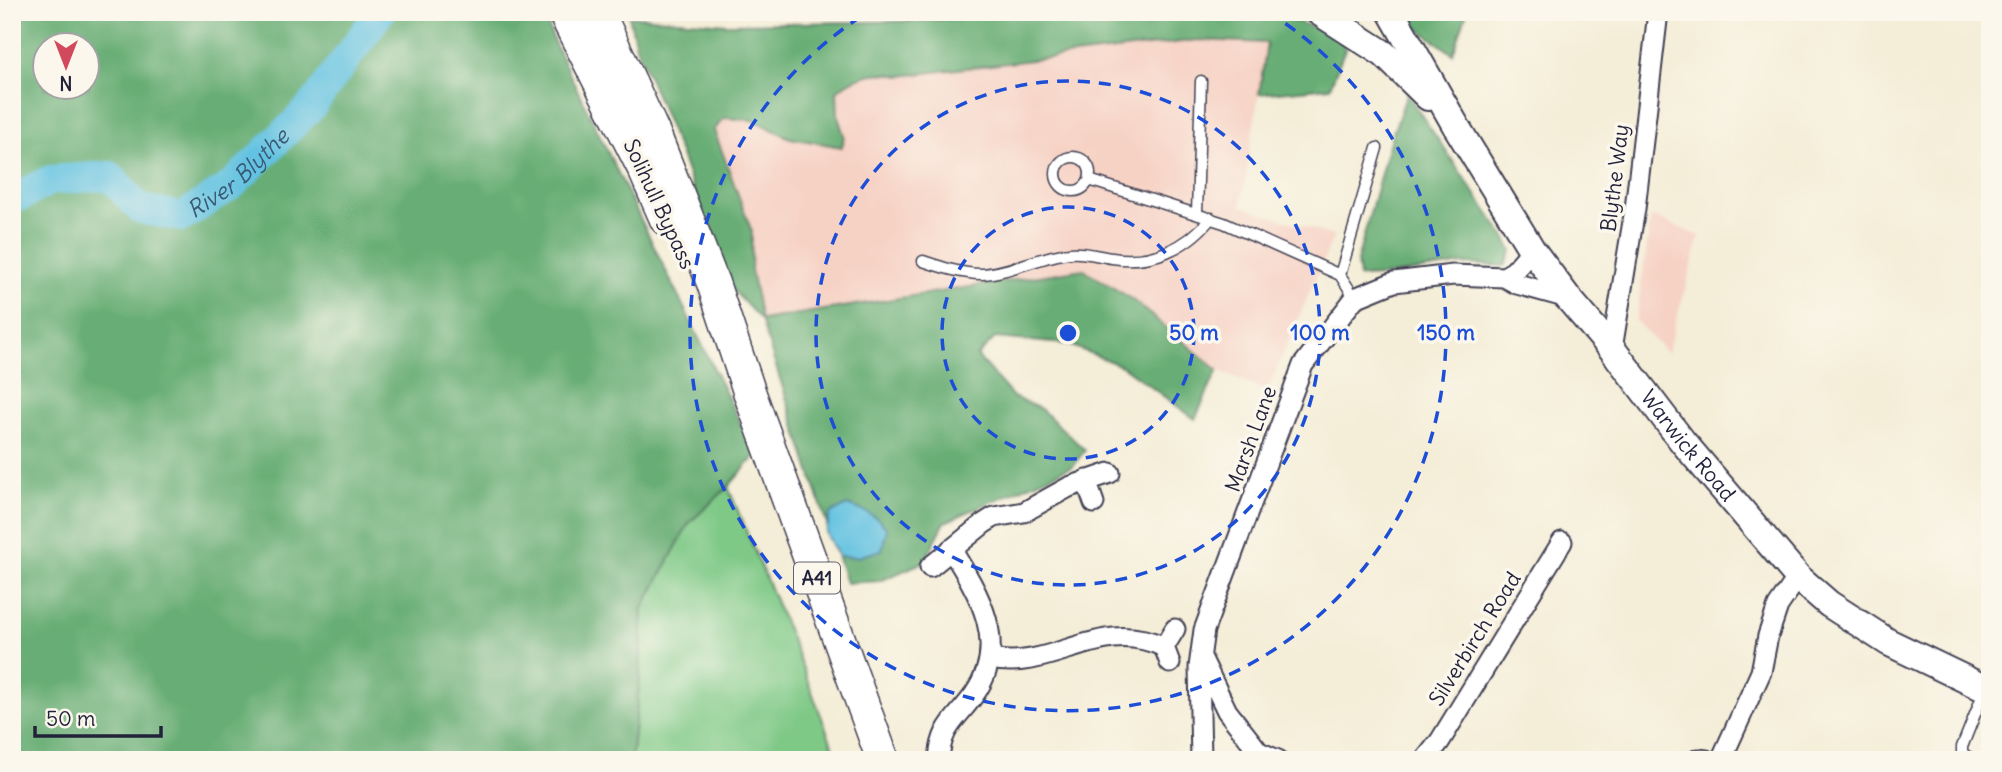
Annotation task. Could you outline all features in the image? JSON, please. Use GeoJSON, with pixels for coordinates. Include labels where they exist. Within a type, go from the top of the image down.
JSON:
{"type":"FeatureCollection","features":[{"type":"Feature","properties":{"kind":"highway","name":"Solihull Bypass"},"geometry":{"type":"LineString","coordinates":[[564,12],[644,169],[751,397]]}},
{"type":"Feature","properties":{"kind":"highway","name":"Solihull Bypass"},"geometry":{"type":"LineString","coordinates":[[598,12],[665,160],[713,282],[751,397],[883,760]]}},
{"type":"Feature","properties":{"kind":"main road","name":"Warwick Road"},"geometry":{"type":"LineString","coordinates":[[1319,12],[1384,54],[1408,75],[1456,126]]}},
{"type":"Feature","properties":{"kind":"main road","name":"Warwick Road"},"geometry":{"type":"LineString","coordinates":[[1391,12],[1456,126],[1532,250],[1691,452],[1798,577],[1829,604],[1888,642],[1987,690]]}},
{"type":"Feature","properties":{"kind":"street","name":"Blythe Way"},"geometry":{"type":"LineString","coordinates":[[1612,349],[1635,209],[1658,12]]}},
{"type":"Feature","properties":{"kind":"street"},"geometry":{"type":"LineString","coordinates":[[1504,277],[1514,271],[1532,250]]}},
{"type":"Feature","properties":{"kind":"street"},"geometry":{"type":"LineString","coordinates":[[1354,298],[1394,282],[1453,275],[1504,277],[1517,284],[1568,298]]}},
{"type":"Feature","properties":{"kind":"street","name":"Marsh Lane"},"geometry":{"type":"LineString","coordinates":[[1201,760],[1199,681],[1204,630],[1303,365],[1354,298]]}},
{"type":"Feature","properties":{"kind":"street"},"geometry":{"type":"LineString","coordinates":[[930,567],[994,517],[1024,512],[1069,487],[1110,472]]}},
{"type":"Feature","properties":{"kind":"street"},"geometry":{"type":"LineString","coordinates":[[1086,480],[1094,503]]}},
{"type":"Feature","properties":{"kind":"street","name":"Silverbirch Road"},"geometry":{"type":"LineString","coordinates":[[1425,760],[1440,741],[1562,542]]}},
{"type":"Feature","properties":{"kind":"street"},"geometry":{"type":"LineString","coordinates":[[939,760],[944,731],[974,696],[991,659],[988,627],[982,603],[951,550]]}},
{"type":"Feature","properties":{"kind":"street"},"geometry":{"type":"LineString","coordinates":[[1721,760],[1761,672],[1768,636],[1778,606],[1798,577]]}},
{"type":"Feature","properties":{"kind":"street"},"geometry":{"type":"LineString","coordinates":[[991,659],[1007,662],[1034,660],[1062,649],[1120,636],[1147,638],[1167,655],[1175,629]]}},
{"type":"Feature","properties":{"kind":"street"},"geometry":{"type":"LineString","coordinates":[[1201,656],[1227,711],[1254,756],[1278,760]]}},
{"type":"Feature","properties":{"kind":"lane"},"geometry":{"type":"LineString","coordinates":[[1197,214],[1201,81]]}},
{"type":"Feature","properties":{"kind":"lane"},"geometry":{"type":"LineString","coordinates":[[1340,275],[1377,148]]}},
{"type":"Feature","properties":{"kind":"lane"},"geometry":{"type":"LineString","coordinates":[[1089,180],[1211,218],[1340,275],[1354,298]]}},
{"type":"Feature","properties":{"kind":"lane"},"geometry":{"type":"LineString","coordinates":[[923,261],[981,274],[1068,253],[1136,260],[1157,256],[1186,243],[1200,232],[1211,218]]}},
{"type":"Feature","properties":{"kind":"lane"},"geometry":{"type":"LineString","coordinates":[[1973,760],[1962,753],[1962,747],[1987,690]]}},
{"type":"Feature","properties":{"kind":"shaded area"},"geometry":{"type":"Polygon","coordinates":[[[1198,40],[1267,43],[1241,206],[1334,236],[1267,391],[1218,370],[1130,298],[1083,269],[761,320],[751,270],[752,232],[714,130],[724,118],[753,120],[790,138],[844,135],[838,117],[837,91],[850,80],[885,72],[900,76],[1198,40]]]}},
{"type":"Feature","properties":{"kind":"shaded area"},"geometry":{"type":"Polygon","coordinates":[[[1651,216],[1700,236],[1667,353],[1636,321],[1651,216]]]}},
{"type":"Feature","properties":{"kind":"green space"},"geometry":{"type":"Polygon","coordinates":[[[12,12],[544,12],[554,42],[756,455],[728,487],[689,523],[643,608],[640,677],[631,760],[12,760],[12,12]]]}},
{"type":"Feature","properties":{"kind":"green space"},"geometry":{"type":"Polygon","coordinates":[[[1019,12],[1269,12],[1339,36],[1345,49],[1330,87],[1259,94],[1267,43],[1198,40],[900,76],[867,76],[851,81],[837,91],[838,117],[844,135],[842,147],[790,138],[753,120],[724,118],[714,130],[752,232],[751,270],[761,320],[729,286],[680,153],[636,46],[629,16],[727,24],[927,21],[1019,12]]]}},
{"type":"Feature","properties":{"kind":"green space"},"geometry":{"type":"Polygon","coordinates":[[[1404,12],[1467,12],[1453,54],[1409,22],[1404,12]]]}},
{"type":"Feature","properties":{"kind":"green space"},"geometry":{"type":"Polygon","coordinates":[[[1407,94],[1506,239],[1512,251],[1505,266],[1463,264],[1359,277],[1357,261],[1389,144],[1407,94]]]}},
{"type":"Feature","properties":{"kind":"green space"},"geometry":{"type":"Polygon","coordinates":[[[1083,269],[1130,298],[1218,370],[1195,419],[1122,366],[1067,344],[995,338],[977,356],[1013,397],[1041,409],[1085,450],[1073,466],[945,522],[924,562],[880,581],[846,583],[761,320],[1083,269]]]}},
{"type":"Feature","properties":{"kind":"green space"},"geometry":{"type":"Polygon","coordinates":[[[728,487],[838,760],[631,760],[640,677],[643,608],[689,523],[728,487]]]}},
{"type":"Feature","properties":{"kind":"water"},"geometry":{"type":"Polygon","coordinates":[[[847,505],[874,517],[887,529],[882,550],[857,557],[838,556],[826,533],[830,514],[847,505]]]}},
{"type":"Feature","properties":{"kind":"waterway","name":"River Blythe"},"geometry":{"type":"LineString","coordinates":[[12,196],[21,196],[50,180],[110,176],[140,209],[182,217],[232,185],[312,106],[380,12]]}}]}
